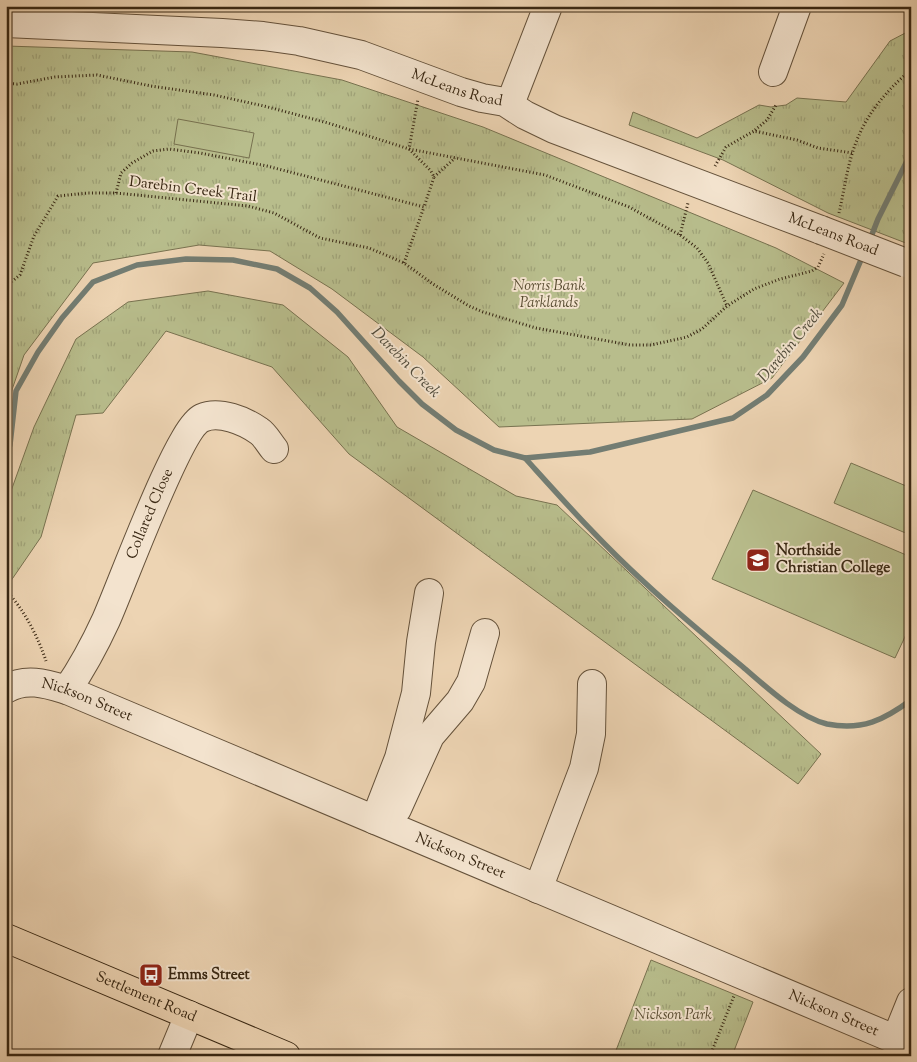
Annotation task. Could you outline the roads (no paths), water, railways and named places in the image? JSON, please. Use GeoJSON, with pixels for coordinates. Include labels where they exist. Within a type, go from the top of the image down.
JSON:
{"type":"FeatureCollection","features":[{"type":"Feature","properties":{"kind":"main road","name":"Settlement Road"},"geometry":{"type":"LineString","coordinates":[[6,938],[286,1056]]}},
{"type":"Feature","properties":{"kind":"street"},"geometry":{"type":"LineString","coordinates":[[510,104],[548,6]]}},
{"type":"Feature","properties":{"kind":"street"},"geometry":{"type":"LineString","coordinates":[[773,72],[797,6]]}},
{"type":"Feature","properties":{"kind":"street","name":"McLeans Road"},"geometry":{"type":"LineString","coordinates":[[6,23],[263,36],[307,42],[362,55],[461,92],[510,104],[525,115],[554,129],[829,231],[908,264]]}},
{"type":"Feature","properties":{"kind":"street","name":"Collared Close"},"geometry":{"type":"LineString","coordinates":[[58,687],[78,674],[106,620],[175,456],[190,428],[201,418],[218,414],[234,418],[260,432],[274,449]]}},
{"type":"Feature","properties":{"kind":"street"},"geometry":{"type":"LineString","coordinates":[[382,823],[416,693],[420,642],[429,593]]}},
{"type":"Feature","properties":{"kind":"street"},"geometry":{"type":"LineString","coordinates":[[382,823],[430,736],[460,701],[471,682],[485,633]]}},
{"type":"Feature","properties":{"kind":"street","name":"Nickson Street"},"geometry":{"type":"LineString","coordinates":[[6,689],[21,683],[30,682],[58,687],[903,1043]]}},
{"type":"Feature","properties":{"kind":"street"},"geometry":{"type":"LineString","coordinates":[[538,889],[584,768],[591,734],[592,684]]}},
{"type":"Feature","properties":{"kind":"street"},"geometry":{"type":"LineString","coordinates":[[903,1043],[911,1002]]}},
{"type":"Feature","properties":{"kind":"street"},"geometry":{"type":"LineString","coordinates":[[172,1056],[189,1015]]}},
{"type":"Feature","properties":{"kind":"waterway","name":"Darebin Creek"},"geometry":{"type":"LineString","coordinates":[[869,242],[878,219],[911,153]]}},
{"type":"Feature","properties":{"kind":"waterway","name":"Darebin Creek"},"geometry":{"type":"LineString","coordinates":[[6,456],[10,445],[16,391],[38,352],[62,318],[93,282],[137,265],[186,259],[233,260],[277,269],[310,288],[337,312],[422,404],[456,430],[494,450],[525,458],[590,452],[733,418],[767,395],[803,357],[842,305],[863,255]]}},
{"type":"Feature","properties":{"kind":"waterway"},"geometry":{"type":"LineString","coordinates":[[525,458],[627,567],[692,625],[793,708],[827,724],[851,726],[862,725],[882,718],[911,700]]}},
{"type":"Feature","properties":{"kind":"place","name":"Northside Christian College"},"geometry":{"type":"Point","coordinates":[758,560]}},
{"type":"Feature","properties":{"kind":"place","name":"Emms Street"},"geometry":{"type":"Point","coordinates":[151,975]}},
{"type":"Feature","properties":{"kind":"park label","name":"Norris Bank Parklands"},"geometry":{"type":"Point","coordinates":[549,294]}},
{"type":"Feature","properties":{"kind":"park label","name":"Nickson Park"},"geometry":{"type":"Point","coordinates":[673,1015]}}]}
